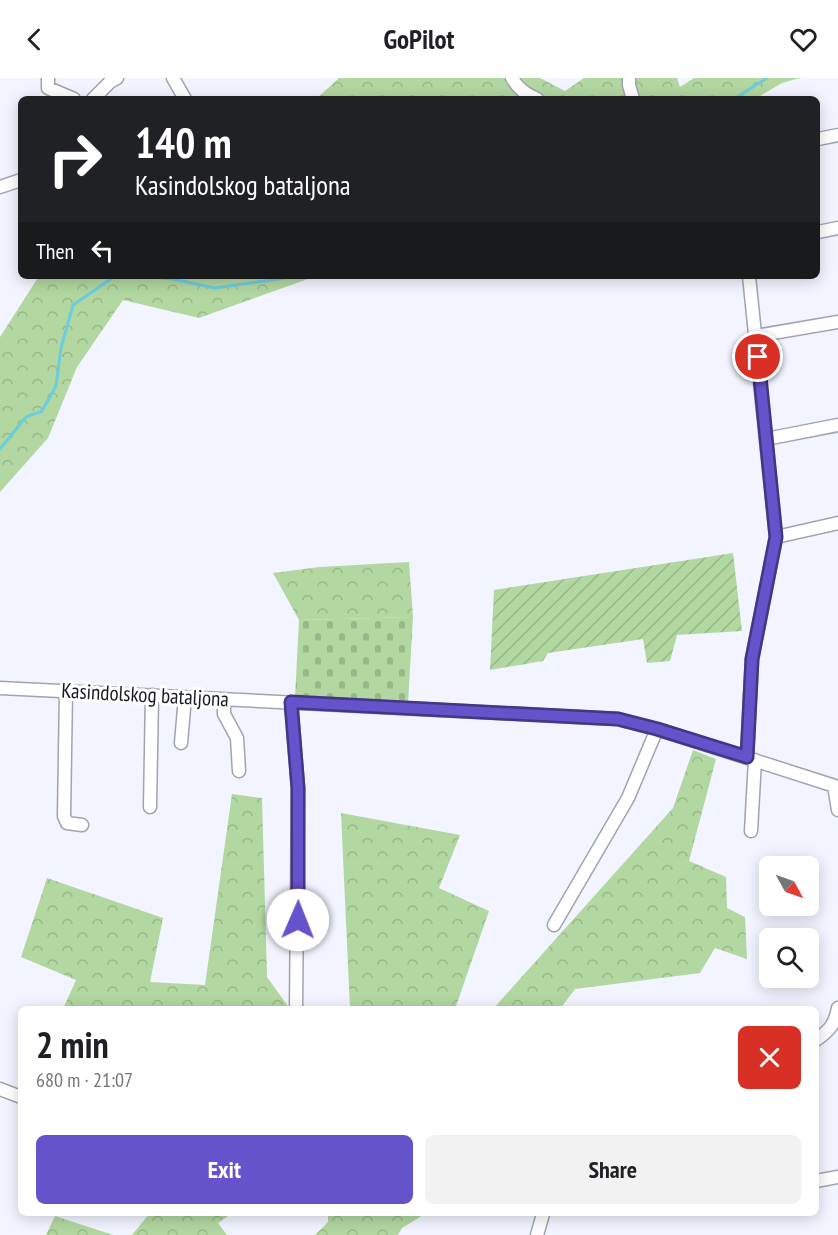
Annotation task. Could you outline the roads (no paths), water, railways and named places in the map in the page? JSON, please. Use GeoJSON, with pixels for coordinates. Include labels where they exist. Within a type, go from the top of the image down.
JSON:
{"type":"FeatureCollection","features":[{"type":"Feature","properties":{"kind":"street"},"geometry":{"type":"LineString","coordinates":[[48,78],[48,88],[67,96]]}},
{"type":"Feature","properties":{"kind":"street"},"geometry":{"type":"LineString","coordinates":[[96,96],[117,78]]}},
{"type":"Feature","properties":{"kind":"street"},"geometry":{"type":"LineString","coordinates":[[173,78],[183,96]]}},
{"type":"Feature","properties":{"kind":"street"},"geometry":{"type":"LineString","coordinates":[[512,78],[516,86],[530,96]]}},
{"type":"Feature","properties":{"kind":"street"},"geometry":{"type":"LineString","coordinates":[[629,78],[632,96]]}},
{"type":"Feature","properties":{"kind":"street"},"geometry":{"type":"LineString","coordinates":[[820,139],[838,135]]}},
{"type":"Feature","properties":{"kind":"street"},"geometry":{"type":"LineString","coordinates":[[0,187],[18,181]]}},
{"type":"Feature","properties":{"kind":"street"},"geometry":{"type":"LineString","coordinates":[[820,232],[838,228]]}},
{"type":"Feature","properties":{"kind":"street"},"geometry":{"type":"LineString","coordinates":[[749,279],[776,537],[752,659],[751,831]]}},
{"type":"Feature","properties":{"kind":"street"},"geometry":{"type":"LineString","coordinates":[[756,336],[838,322]]}},
{"type":"Feature","properties":{"kind":"street"},"geometry":{"type":"LineString","coordinates":[[766,439],[838,425]]}},
{"type":"Feature","properties":{"kind":"street"},"geometry":{"type":"LineString","coordinates":[[776,537],[838,524]]}},
{"type":"Feature","properties":{"kind":"street","name":"Kasindolskog bataljona"},"geometry":{"type":"LineString","coordinates":[[0,688],[618,719],[657,729],[836,786]]}},
{"type":"Feature","properties":{"kind":"street"},"geometry":{"type":"LineString","coordinates":[[66,691],[64,816],[67,823],[82,825]]}},
{"type":"Feature","properties":{"kind":"street"},"geometry":{"type":"LineString","coordinates":[[150,807],[152,695]]}},
{"type":"Feature","properties":{"kind":"street"},"geometry":{"type":"LineString","coordinates":[[181,743],[185,697]]}},
{"type":"Feature","properties":{"kind":"street"},"geometry":{"type":"LineString","coordinates":[[224,699],[224,714],[237,738],[239,771]]}},
{"type":"Feature","properties":{"kind":"street"},"geometry":{"type":"LineString","coordinates":[[291,702],[298,788],[296,1006]]}},
{"type":"Feature","properties":{"kind":"street"},"geometry":{"type":"LineString","coordinates":[[554,925],[628,798],[657,729]]}},
{"type":"Feature","properties":{"kind":"street"},"geometry":{"type":"LineString","coordinates":[[836,786],[838,810]]}},
{"type":"Feature","properties":{"kind":"street"},"geometry":{"type":"LineString","coordinates":[[819,1039],[834,1034],[838,1008]]}},
{"type":"Feature","properties":{"kind":"street"},"geometry":{"type":"LineString","coordinates":[[0,1089],[18,1096]]}},
{"type":"Feature","properties":{"kind":"street"},"geometry":{"type":"LineString","coordinates":[[819,1180],[838,1177]]}},
{"type":"Feature","properties":{"kind":"street"},"geometry":{"type":"LineString","coordinates":[[537,1235],[542,1216]]}},
{"type":"Feature","properties":{"kind":"waterway"},"geometry":{"type":"LineString","coordinates":[[739,96],[767,78]]}},
{"type":"Feature","properties":{"kind":"waterway"},"geometry":{"type":"LineString","coordinates":[[0,449],[26,417],[42,411],[56,386],[61,348],[73,305],[111,279]]}},
{"type":"Feature","properties":{"kind":"waterway"},"geometry":{"type":"LineString","coordinates":[[172,279],[215,288],[278,279]]}}]}
